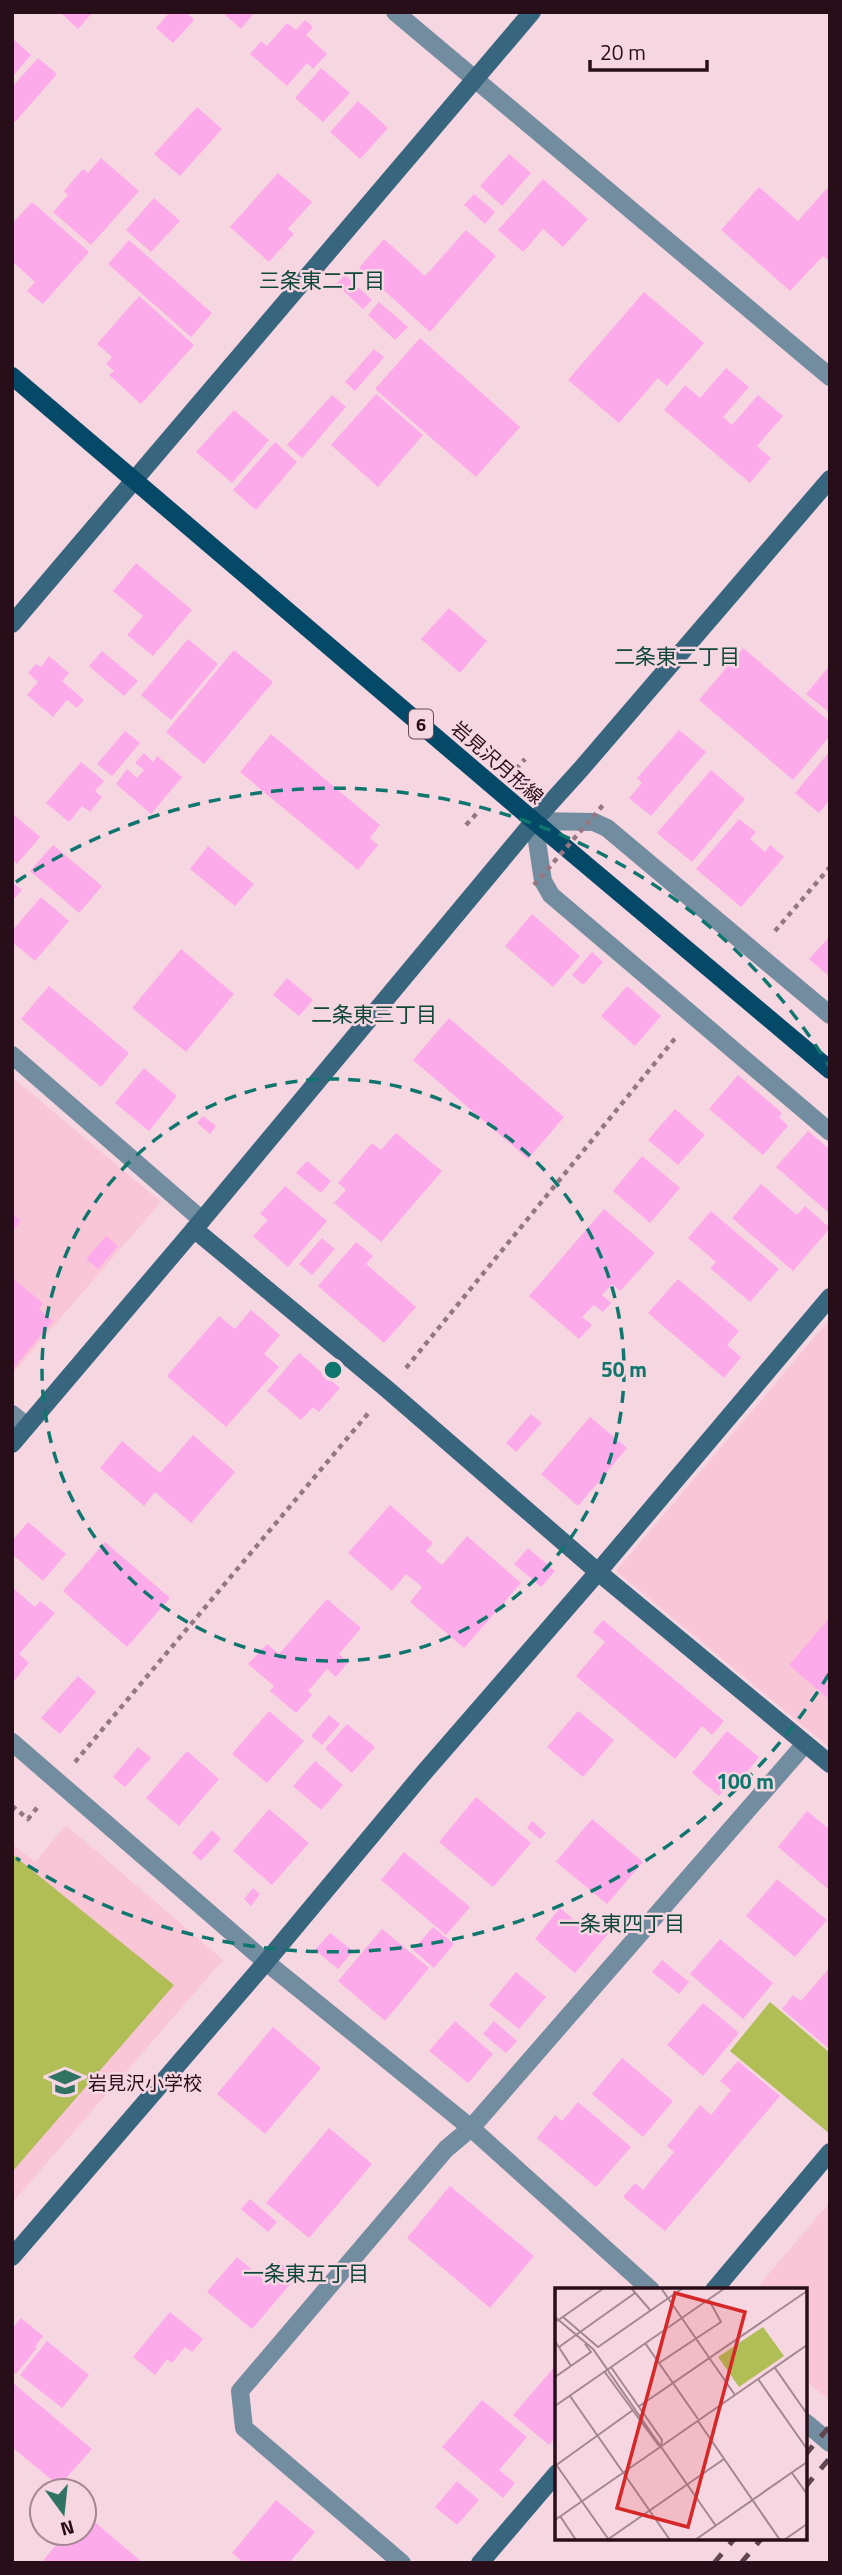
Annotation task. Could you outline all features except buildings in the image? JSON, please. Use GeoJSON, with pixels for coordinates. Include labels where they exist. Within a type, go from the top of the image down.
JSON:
{"type":"FeatureCollection","features":[{"type":"Feature","properties":{"kind":"main road","name":"岩見沢月形線"},"geometry":{"type":"LineString","coordinates":[[12,376],[830,1070]]}},
{"type":"Feature","properties":{"kind":"street"},"geometry":{"type":"LineString","coordinates":[[395,12],[830,377]]}},
{"type":"Feature","properties":{"kind":"street"},"geometry":{"type":"LineString","coordinates":[[12,624],[532,12]]}},
{"type":"Feature","properties":{"kind":"street"},"geometry":{"type":"LineString","coordinates":[[12,1444],[534,821],[830,479]]}},
{"type":"Feature","properties":{"kind":"street"},"geometry":{"type":"LineString","coordinates":[[534,821],[594,822],[607,828],[830,1015]]}},
{"type":"Feature","properties":{"kind":"street"},"geometry":{"type":"LineString","coordinates":[[534,821],[543,881],[551,895],[830,1132]]}},
{"type":"Feature","properties":{"kind":"street"},"geometry":{"type":"LineString","coordinates":[[12,1055],[198,1225],[388,1390],[598,1572],[830,1765]]}},
{"type":"Feature","properties":{"kind":"street"},"geometry":{"type":"LineString","coordinates":[[12,2257],[830,1297]]}},
{"type":"Feature","properties":{"kind":"street"},"geometry":{"type":"LineString","coordinates":[[12,1414],[27,1426]]}},
{"type":"Feature","properties":{"kind":"street"},"geometry":{"type":"LineString","coordinates":[[12,1742],[266,1962],[471,2128],[649,2288]]}},
{"type":"Feature","properties":{"kind":"street"},"geometry":{"type":"LineString","coordinates":[[402,2563],[244,2428],[240,2391],[446,2149],[471,2128],[806,1744]]}},
{"type":"Feature","properties":{"kind":"street"},"geometry":{"type":"LineString","coordinates":[[716,2288],[830,2152]]}},
{"type":"Feature","properties":{"kind":"street"},"geometry":{"type":"LineString","coordinates":[[807,2424],[830,2443]]}},
{"type":"Feature","properties":{"kind":"street"},"geometry":{"type":"LineString","coordinates":[[480,2563],[555,2475]]}},
{"type":"Feature","properties":{"kind":"path"},"geometry":{"type":"LineString","coordinates":[[534,885],[604,804]]}},
{"type":"Feature","properties":{"kind":"path"},"geometry":{"type":"LineString","coordinates":[[757,953],[830,866]]}},
{"type":"Feature","properties":{"kind":"path"},"geometry":{"type":"LineString","coordinates":[[73,1765],[388,1390],[693,1016]]}},
{"type":"Feature","properties":{"kind":"path"},"geometry":{"type":"LineString","coordinates":[[12,1805],[28,1819],[46,1797]]}},
{"type":"Feature","properties":{"kind":"shaded area"},"geometry":{"type":"Polygon","coordinates":[[[12,1077],[161,1202],[12,1374],[12,1077]]]}},
{"type":"Feature","properties":{"kind":"shaded area"},"geometry":{"type":"Polygon","coordinates":[[[830,1319],[830,1748],[616,1571],[830,1319]]]}},
{"type":"Feature","properties":{"kind":"shaded area","name":"岩見沢小学校"},"geometry":{"type":"Polygon","coordinates":[[[66,1825],[223,1960],[12,2203],[12,1844],[35,1862],[66,1825]]]}},
{"type":"Feature","properties":{"kind":"shaded area"},"geometry":{"type":"Polygon","coordinates":[[[830,2202],[830,2401],[807,2382],[807,2288],[757,2288],[830,2202]]]}},
{"type":"Feature","properties":{"kind":"green space","name":"岩見沢小学校"},"geometry":{"type":"Polygon","coordinates":[[[12,1854],[174,1985],[12,2172],[12,1854]]]}},
{"type":"Feature","properties":{"kind":"green space"},"geometry":{"type":"Polygon","coordinates":[[[770,2002],[830,2053],[830,2134],[730,2051],[770,2002]]]}},
{"type":"Feature","properties":{"kind":"railway"},"geometry":{"type":"LineString","coordinates":[[807,2453],[830,2426]]}},
{"type":"Feature","properties":{"kind":"railway"},"geometry":{"type":"LineString","coordinates":[[807,2485],[830,2458]]}},
{"type":"Feature","properties":{"kind":"railway"},"geometry":{"type":"LineString","coordinates":[[714,2563],[733,2540]]}},
{"type":"Feature","properties":{"kind":"railway"},"geometry":{"type":"LineString","coordinates":[[741,2563],[760,2540]]}},
{"type":"Feature","properties":{"kind":"place","name":"岩見沢小学校"},"geometry":{"type":"Point","coordinates":[65,2082]}},
{"type":"Feature","properties":{"kind":"district","name":"三条東二丁目"},"geometry":{"type":"Point","coordinates":[322,280]}},
{"type":"Feature","properties":{"kind":"district","name":"二条東二丁目"},"geometry":{"type":"Point","coordinates":[677,656]}},
{"type":"Feature","properties":{"kind":"district","name":"二条東三丁目"},"geometry":{"type":"Point","coordinates":[374,1014]}},
{"type":"Feature","properties":{"kind":"district","name":"一条東四丁目"},"geometry":{"type":"Point","coordinates":[622,1923]}},
{"type":"Feature","properties":{"kind":"district","name":"一条東五丁目"},"geometry":{"type":"Point","coordinates":[306,2273]}}]}
